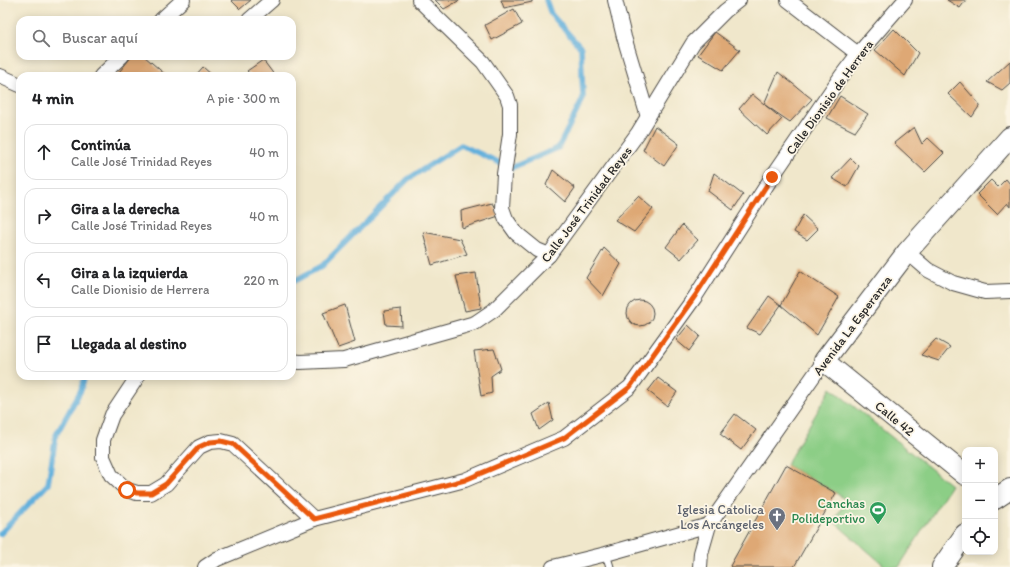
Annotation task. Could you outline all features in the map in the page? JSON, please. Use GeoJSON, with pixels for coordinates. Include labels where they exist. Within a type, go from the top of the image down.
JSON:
{"type":"FeatureCollection","features":[{"type":"Feature","properties":{"kind":"street"},"geometry":{"type":"LineString","coordinates":[[165,16],[183,0]]}},
{"type":"Feature","properties":{"kind":"street"},"geometry":{"type":"LineString","coordinates":[[254,16],[272,0]]}},
{"type":"Feature","properties":{"kind":"street"},"geometry":{"type":"LineString","coordinates":[[419,0],[483,62],[507,96],[510,105],[510,134],[504,174],[502,208],[506,219],[516,233],[537,250],[549,255]]}},
{"type":"Feature","properties":{"kind":"street"},"geometry":{"type":"LineString","coordinates":[[615,0],[624,37],[648,117]]}},
{"type":"Feature","properties":{"kind":"street","name":"Calle José Trinidad Reyes"},"geometry":{"type":"LineString","coordinates":[[296,362],[344,360],[475,323],[494,310],[549,255],[648,117],[693,43],[725,11],[739,0]]}},
{"type":"Feature","properties":{"kind":"street"},"geometry":{"type":"LineString","coordinates":[[788,0],[858,54]]}},
{"type":"Feature","properties":{"kind":"street","name":"Calle Dionisio de Herrera"},"geometry":{"type":"LineString","coordinates":[[314,519],[465,480],[557,442],[630,387],[695,296],[772,177],[858,54],[905,0]]}},
{"type":"Feature","properties":{"kind":"street"},"geometry":{"type":"LineString","coordinates":[[105,72],[118,60]]}},
{"type":"Feature","properties":{"kind":"street"},"geometry":{"type":"LineString","coordinates":[[0,76],[16,83]]}},
{"type":"Feature","properties":{"kind":"street","name":"Avenida La Esperanza"},"geometry":{"type":"LineString","coordinates":[[700,567],[701,553],[709,526],[824,361],[907,252],[1010,137]]}},
{"type":"Feature","properties":{"kind":"street"},"geometry":{"type":"LineString","coordinates":[[907,252],[928,270],[953,283],[985,292],[1010,291]]}},
{"type":"Feature","properties":{"kind":"street","name":"Calle 42"},"geometry":{"type":"LineString","coordinates":[[824,361],[962,473]]}},
{"type":"Feature","properties":{"kind":"street"},"geometry":{"type":"LineString","coordinates":[[135,380],[112,415],[103,440],[103,457],[110,474],[127,490],[137,493],[151,493],[166,484],[199,447],[210,442],[221,441],[233,444],[314,519],[217,559],[205,567]]}},
{"type":"Feature","properties":{"kind":"street"},"geometry":{"type":"LineString","coordinates":[[998,497],[1010,489]]}},
{"type":"Feature","properties":{"kind":"street"},"geometry":{"type":"LineString","coordinates":[[553,567],[608,561],[709,526]]}},
{"type":"Feature","properties":{"kind":"street"},"geometry":{"type":"LineString","coordinates":[[942,567],[962,538]]}},
{"type":"Feature","properties":{"kind":"green space"},"geometry":{"type":"Polygon","coordinates":[[[831,388],[951,485],[899,567],[886,567],[833,521],[847,501],[836,493],[786,465],[831,388]]]}},
{"type":"Feature","properties":{"kind":"building"},"geometry":{"type":"Polygon","coordinates":[[[231,0],[251,0],[240,9],[231,0]]]}},
{"type":"Feature","properties":{"kind":"building"},"geometry":{"type":"Polygon","coordinates":[[[435,0],[460,0],[444,9],[435,0]]]}},
{"type":"Feature","properties":{"kind":"building"},"geometry":{"type":"Polygon","coordinates":[[[501,0],[532,0],[532,2],[504,8],[501,0]]]}},
{"type":"Feature","properties":{"kind":"building"},"geometry":{"type":"Polygon","coordinates":[[[947,0],[966,0],[960,8],[947,0]]]}},
{"type":"Feature","properties":{"kind":"building"},"geometry":{"type":"Polygon","coordinates":[[[514,9],[522,24],[492,40],[485,25],[514,9]]]}},
{"type":"Feature","properties":{"kind":"building"},"geometry":{"type":"Polygon","coordinates":[[[894,29],[918,53],[905,76],[875,50],[894,29]]]}},
{"type":"Feature","properties":{"kind":"building"},"geometry":{"type":"Polygon","coordinates":[[[715,32],[740,50],[723,70],[698,55],[715,32]]]}},
{"type":"Feature","properties":{"kind":"building"},"geometry":{"type":"Polygon","coordinates":[[[129,60],[149,60],[162,72],[119,72],[129,60]]]}},
{"type":"Feature","properties":{"kind":"building"},"geometry":{"type":"Polygon","coordinates":[[[263,60],[272,72],[248,72],[247,71],[263,60]]]}},
{"type":"Feature","properties":{"kind":"building"},"geometry":{"type":"Polygon","coordinates":[[[1010,61],[1010,83],[1002,90],[987,82],[1010,61]]]}},
{"type":"Feature","properties":{"kind":"building"},"geometry":{"type":"Polygon","coordinates":[[[203,67],[209,72],[199,72],[203,67]]]}},
{"type":"Feature","properties":{"kind":"building"},"geometry":{"type":"Polygon","coordinates":[[[778,72],[812,99],[790,122],[765,105],[782,119],[767,135],[739,109],[752,94],[764,104],[778,72]]]}},
{"type":"Feature","properties":{"kind":"building"},"geometry":{"type":"Polygon","coordinates":[[[960,82],[980,105],[972,117],[948,94],[960,82]]]}},
{"type":"Feature","properties":{"kind":"building"},"geometry":{"type":"Polygon","coordinates":[[[840,96],[868,114],[855,132],[827,118],[840,96]]]}},
{"type":"Feature","properties":{"kind":"building"},"geometry":{"type":"Polygon","coordinates":[[[655,126],[679,144],[664,166],[643,150],[655,126]]]}},
{"type":"Feature","properties":{"kind":"building"},"geometry":{"type":"Polygon","coordinates":[[[914,127],[922,144],[928,138],[944,153],[925,172],[894,143],[914,127]]]}},
{"type":"Feature","properties":{"kind":"building"},"geometry":{"type":"Polygon","coordinates":[[[851,158],[859,166],[847,187],[832,178],[851,158]]]}},
{"type":"Feature","properties":{"kind":"building"},"geometry":{"type":"Polygon","coordinates":[[[553,170],[575,188],[565,202],[546,185],[553,170]]]}},
{"type":"Feature","properties":{"kind":"building"},"geometry":{"type":"Polygon","coordinates":[[[714,173],[743,195],[733,210],[708,191],[714,173]]]}},
{"type":"Feature","properties":{"kind":"building"},"geometry":{"type":"Polygon","coordinates":[[[1006,179],[1010,184],[1010,207],[1007,203],[997,214],[977,194],[991,180],[998,187],[1006,179]]]}},
{"type":"Feature","properties":{"kind":"building"},"geometry":{"type":"Polygon","coordinates":[[[638,196],[653,209],[634,232],[615,220],[638,196]]]}},
{"type":"Feature","properties":{"kind":"building"},"geometry":{"type":"Polygon","coordinates":[[[492,203],[499,216],[462,228],[461,211],[492,203]]]}},
{"type":"Feature","properties":{"kind":"building"},"geometry":{"type":"Polygon","coordinates":[[[803,215],[818,229],[807,240],[794,232],[803,215]]]}},
{"type":"Feature","properties":{"kind":"building"},"geometry":{"type":"Polygon","coordinates":[[[682,225],[698,240],[681,259],[666,247],[682,225]]]}},
{"type":"Feature","properties":{"kind":"building"},"geometry":{"type":"Polygon","coordinates":[[[423,232],[460,239],[467,254],[432,265],[423,232]]]}},
{"type":"Feature","properties":{"kind":"building"},"geometry":{"type":"Polygon","coordinates":[[[604,248],[621,264],[603,296],[586,278],[604,248]]]}},
{"type":"Feature","properties":{"kind":"building"},"geometry":{"type":"Polygon","coordinates":[[[800,271],[839,297],[817,335],[781,305],[800,271]]]}},
{"type":"Feature","properties":{"kind":"building"},"geometry":{"type":"Polygon","coordinates":[[[476,273],[481,308],[465,311],[456,276],[476,273]]]}},
{"type":"Feature","properties":{"kind":"building"},"geometry":{"type":"Polygon","coordinates":[[[769,296],[781,305],[760,334],[747,328],[769,296]]]}},
{"type":"Feature","properties":{"kind":"building"},"geometry":{"type":"Polygon","coordinates":[[[640,300],[649,304],[653,313],[649,322],[640,326],[631,322],[627,313],[631,304],[640,300]]]}},
{"type":"Feature","properties":{"kind":"building"},"geometry":{"type":"Polygon","coordinates":[[[345,305],[355,342],[338,348],[323,313],[345,305]]]}},
{"type":"Feature","properties":{"kind":"building"},"geometry":{"type":"Polygon","coordinates":[[[401,309],[402,326],[386,325],[384,311],[401,309]]]}},
{"type":"Feature","properties":{"kind":"building"},"geometry":{"type":"Polygon","coordinates":[[[688,325],[700,336],[689,351],[676,340],[688,325]]]}},
{"type":"Feature","properties":{"kind":"building"},"geometry":{"type":"Polygon","coordinates":[[[936,339],[950,347],[939,361],[921,355],[936,339]]]}},
{"type":"Feature","properties":{"kind":"building"},"geometry":{"type":"Polygon","coordinates":[[[494,349],[501,369],[491,376],[492,393],[481,396],[474,351],[494,349]]]}},
{"type":"Feature","properties":{"kind":"building"},"geometry":{"type":"Polygon","coordinates":[[[658,378],[677,392],[667,406],[648,391],[658,378]]]}},
{"type":"Feature","properties":{"kind":"building"},"geometry":{"type":"Polygon","coordinates":[[[549,403],[553,420],[539,430],[533,414],[549,403]]]}},
{"type":"Feature","properties":{"kind":"building"},"geometry":{"type":"Polygon","coordinates":[[[735,414],[756,430],[741,450],[720,434],[735,414]]]}},
{"type":"Feature","properties":{"kind":"building"},"geometry":{"type":"Polygon","coordinates":[[[786,465],[836,493],[794,567],[731,567],[730,566],[786,465]]]}},
{"type":"Feature","properties":{"kind":"waterway"},"geometry":{"type":"LineString","coordinates":[[296,280],[322,266],[408,179],[461,145],[511,168],[558,148],[583,99],[581,48],[551,14],[546,0]]}},
{"type":"Feature","properties":{"kind":"waterway"},"geometry":{"type":"LineString","coordinates":[[0,534],[48,484],[56,435],[81,390],[84,380]]}},
{"type":"Feature","properties":{"kind":"place","name":"Canchas Polideportivo"},"geometry":{"type":"Point","coordinates":[878,525]}},
{"type":"Feature","properties":{"kind":"place","name":"Iglesia Catolica Los Arcángeles"},"geometry":{"type":"Point","coordinates":[777,531]}},
{"type":"Feature","properties":{"kind":"route"},"geometry":{"type":"LineString","coordinates":[[127,490],[137,493],[151,493],[166,484],[199,447],[210,442],[221,441],[233,444],[314,519],[465,480],[564,438],[630,387],[695,296],[772,177]]}}]}
